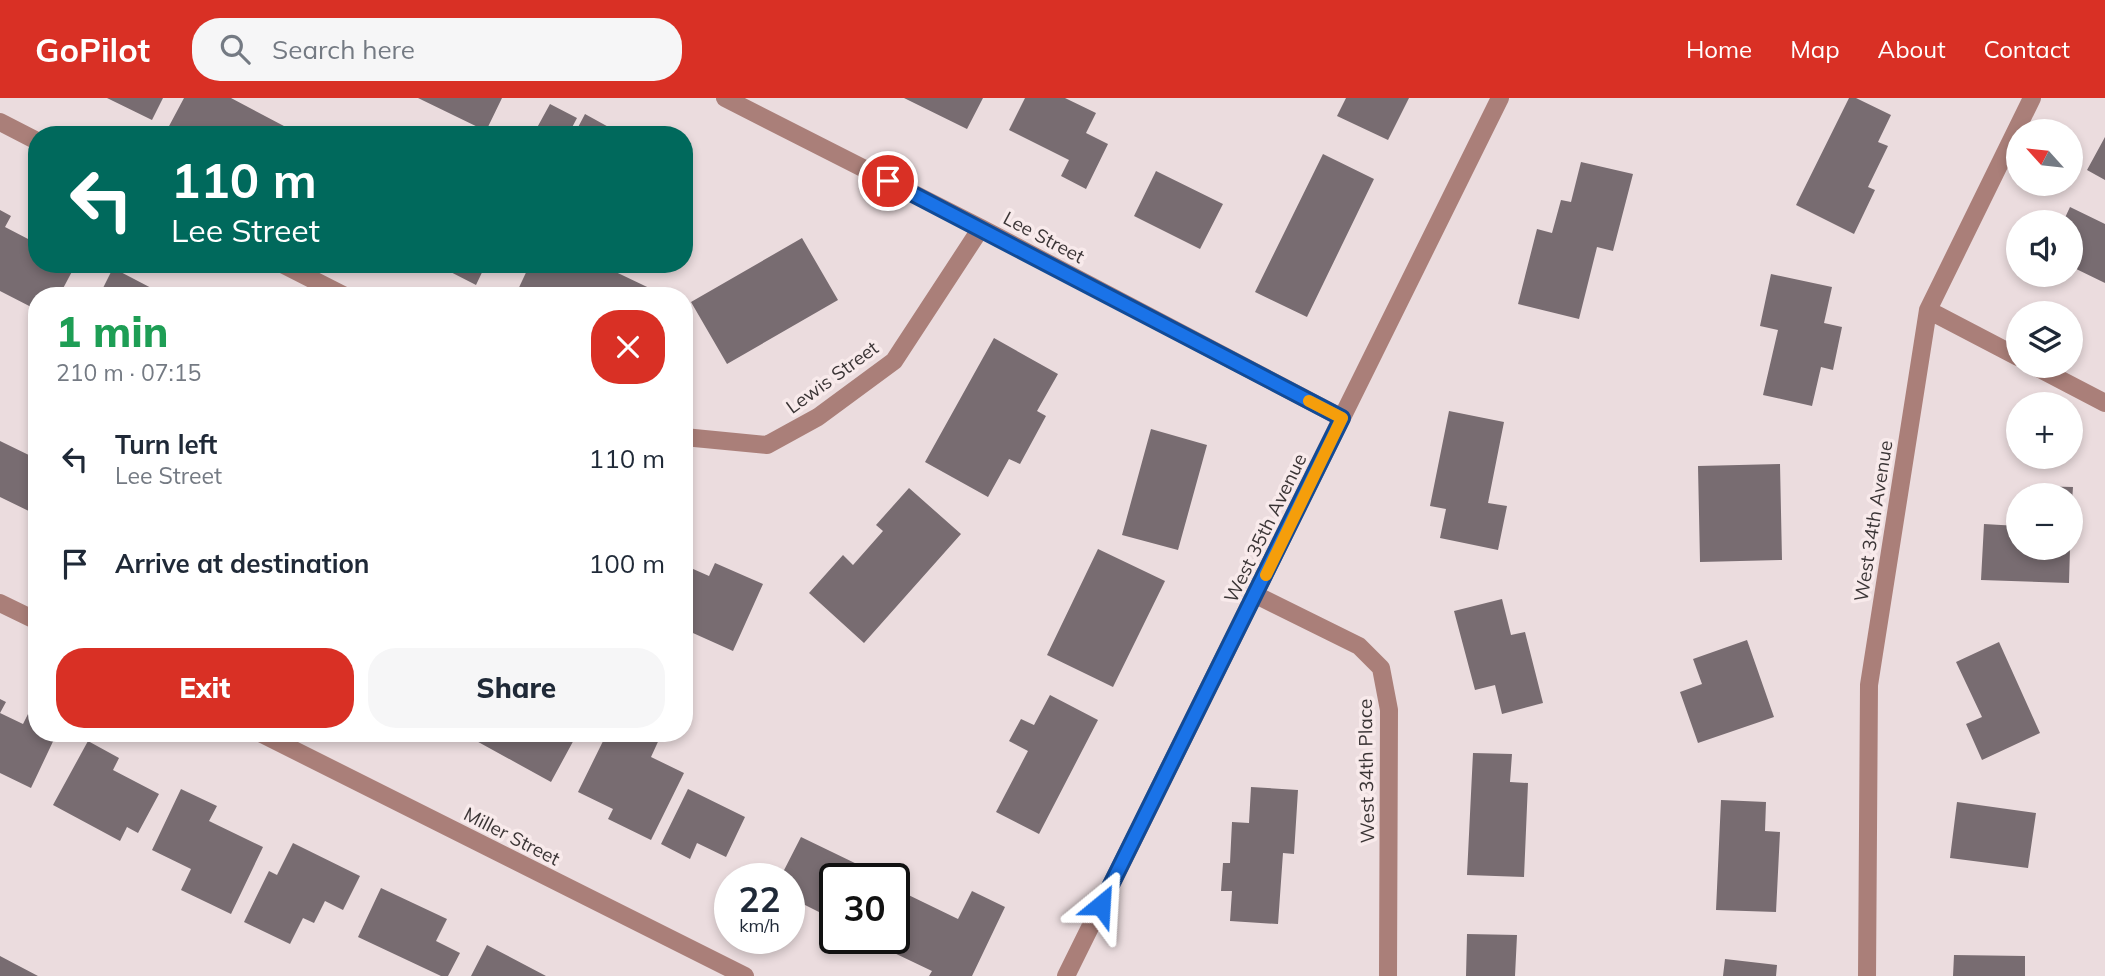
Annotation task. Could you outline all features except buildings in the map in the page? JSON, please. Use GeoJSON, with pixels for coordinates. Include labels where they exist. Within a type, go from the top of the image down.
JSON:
{"type":"FeatureCollection","features":[{"type":"Feature","properties":{"kind":"street","name":"Lee Street"},"geometry":{"type":"LineString","coordinates":[[725,98],[981,228],[1342,418]]}},
{"type":"Feature","properties":{"kind":"street","name":"West 35th Avenue"},"geometry":{"type":"LineString","coordinates":[[1066,976],[1500,98]]}},
{"type":"Feature","properties":{"kind":"street","name":"West 34th Avenue"},"geometry":{"type":"LineString","coordinates":[[1867,976],[1869,685],[1928,310],[2032,98]]}},
{"type":"Feature","properties":{"kind":"street"},"geometry":{"type":"LineString","coordinates":[[0,122],[28,136]]}},
{"type":"Feature","properties":{"kind":"street","name":"Lewis Street"},"geometry":{"type":"LineString","coordinates":[[693,438],[768,445],[818,417],[894,361],[981,228]]}},
{"type":"Feature","properties":{"kind":"street"},"geometry":{"type":"LineString","coordinates":[[300,273],[327,287]]}},
{"type":"Feature","properties":{"kind":"street"},"geometry":{"type":"LineString","coordinates":[[1928,310],[2006,351]]}},
{"type":"Feature","properties":{"kind":"street"},"geometry":{"type":"LineString","coordinates":[[2057,378],[2105,403]]}},
{"type":"Feature","properties":{"kind":"street","name":"West 34th Place"},"geometry":{"type":"LineString","coordinates":[[1256,595],[1359,646],[1381,668],[1389,710],[1388,976]]}},
{"type":"Feature","properties":{"kind":"street"},"geometry":{"type":"LineString","coordinates":[[0,603],[28,617]]}},
{"type":"Feature","properties":{"kind":"street","name":"Miller Street"},"geometry":{"type":"LineString","coordinates":[[278,742],[745,976]]}},
{"type":"Feature","properties":{"kind":"slow traffic"},"geometry":{"type":"LineString","coordinates":[[1266,575],[1342,418],[1309,401]]}},
{"type":"Feature","properties":{"kind":"route"},"geometry":{"type":"LineString","coordinates":[[888,181],[1342,418],[1101,905]]}}]}
